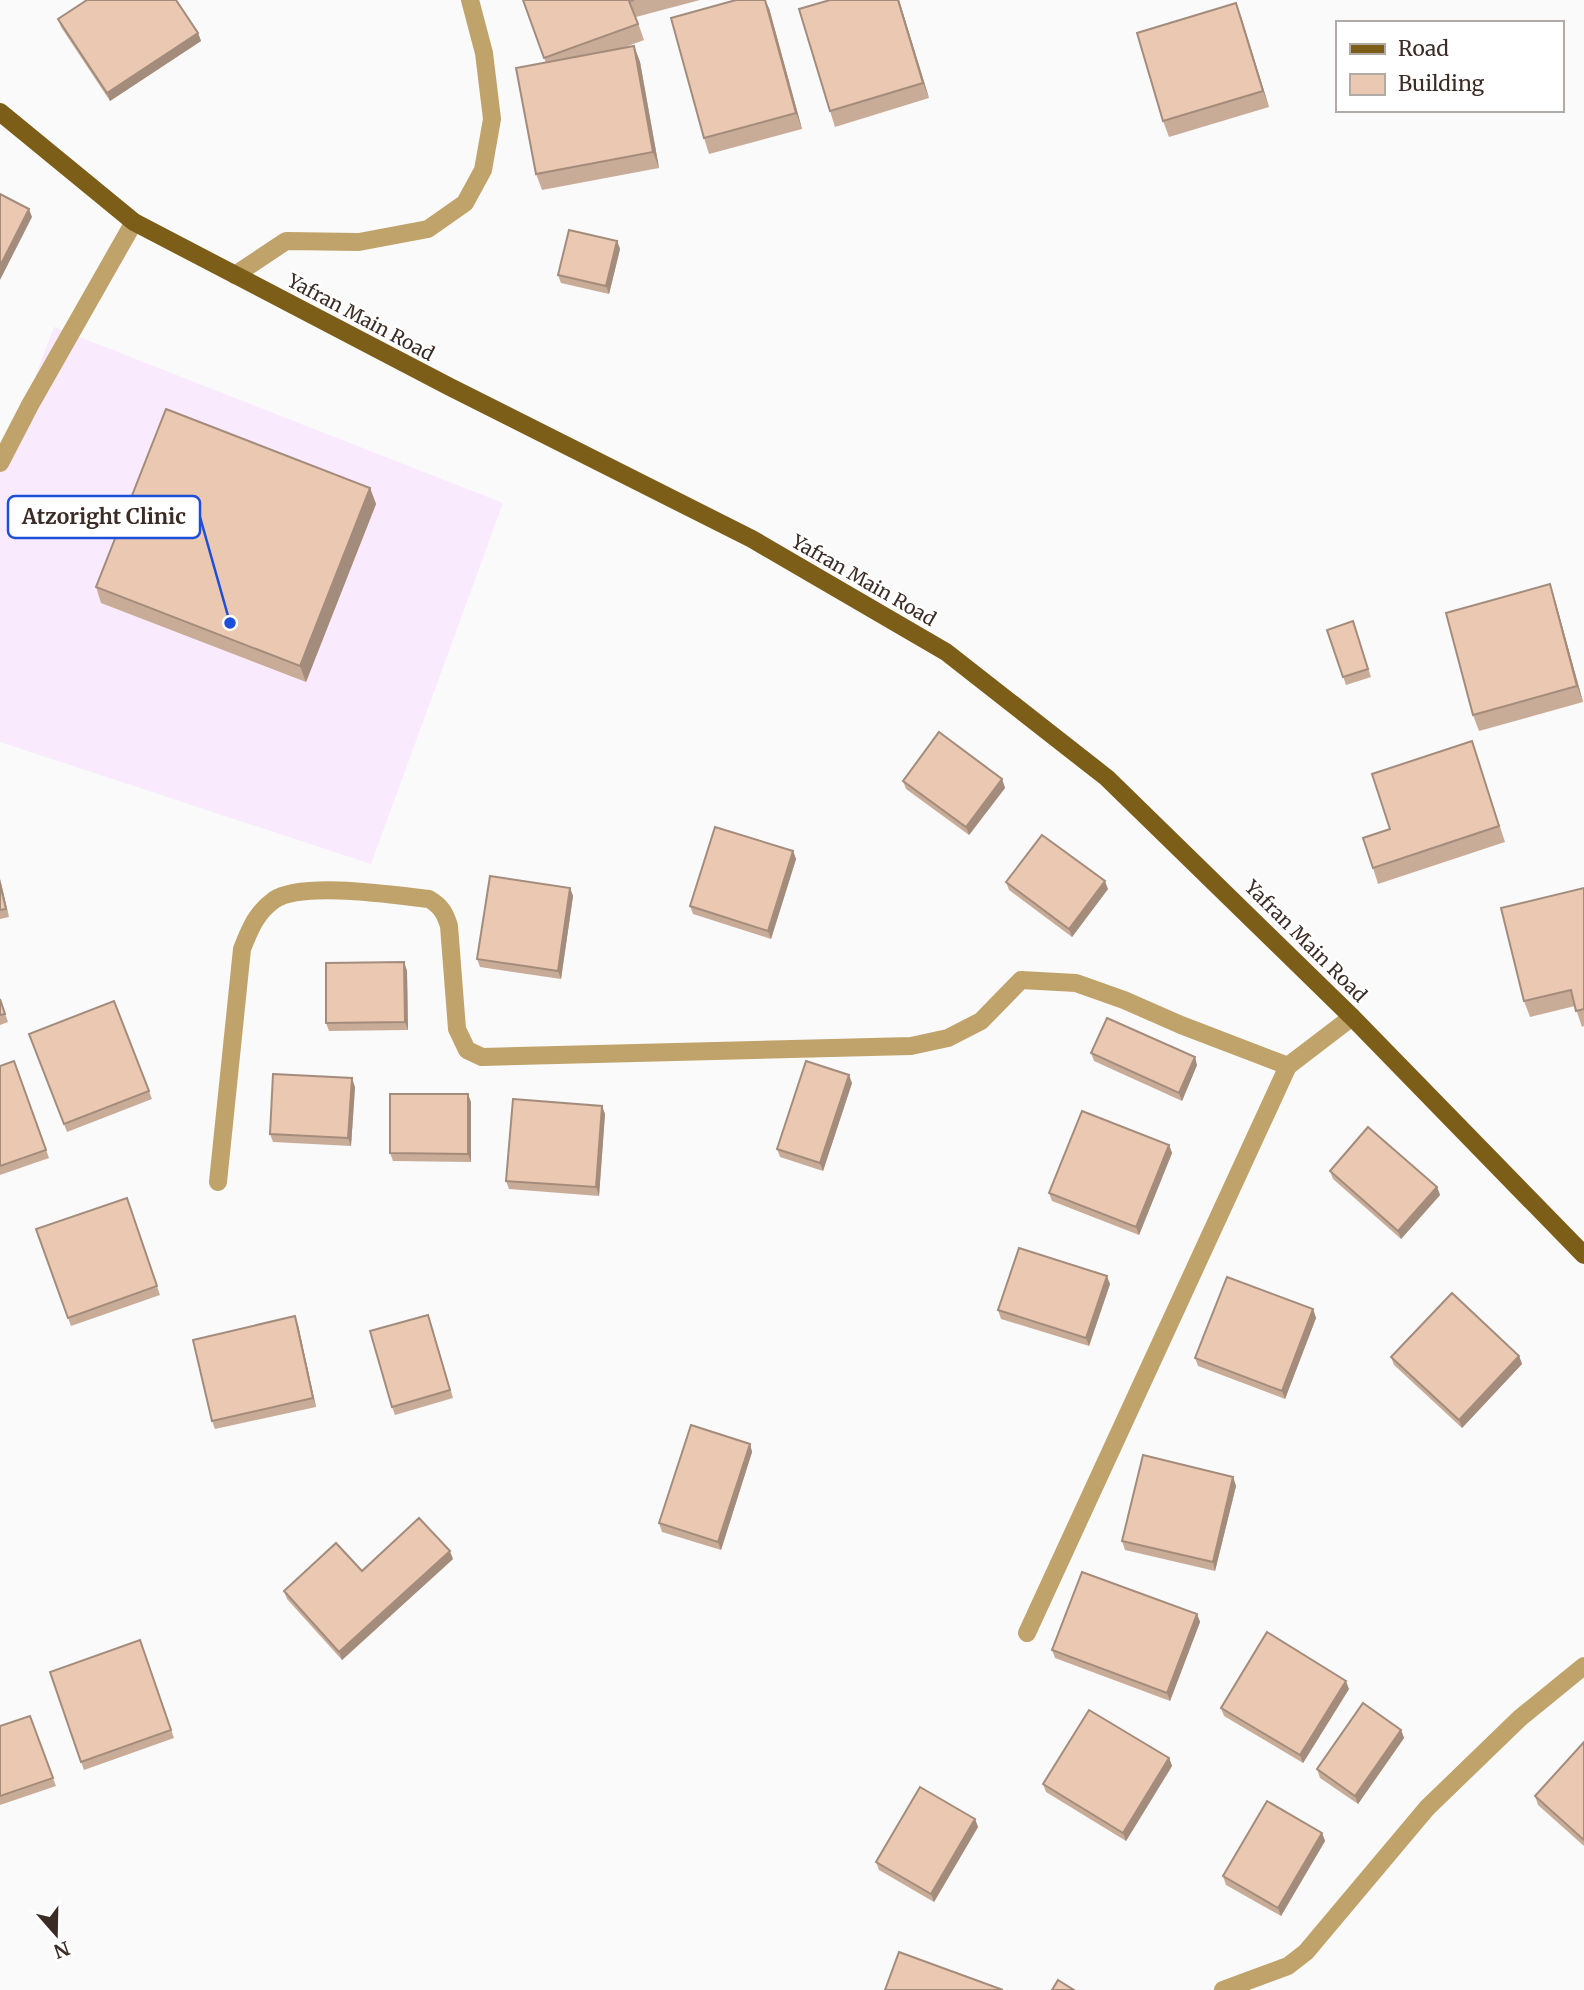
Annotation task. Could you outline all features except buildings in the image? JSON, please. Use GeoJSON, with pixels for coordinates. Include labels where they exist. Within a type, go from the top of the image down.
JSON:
{"type":"FeatureCollection","features":[{"type":"Feature","properties":{"kind":"main road","name":"Yafran Main Road"},"geometry":{"type":"LineString","coordinates":[[0,112],[134,222],[752,539],[946,652],[1107,778],[1352,1017],[1584,1255]]}},
{"type":"Feature","properties":{"kind":"street"},"geometry":{"type":"LineString","coordinates":[[235,275],[286,241],[359,242],[428,229],[465,203],[483,170],[492,119],[484,53],[470,0]]}},
{"type":"Feature","properties":{"kind":"street"},"geometry":{"type":"LineString","coordinates":[[0,463],[134,222]]}},
{"type":"Feature","properties":{"kind":"street"},"geometry":{"type":"LineString","coordinates":[[218,1182],[242,949],[253,921],[276,899],[307,890],[429,899],[439,905],[446,914],[449,926],[457,1029],[467,1050],[482,1057],[911,1046],[948,1038],[981,1021],[1021,980],[1076,984],[1124,1000],[1181,1026],[1288,1066]]}},
{"type":"Feature","properties":{"kind":"street"},"geometry":{"type":"LineString","coordinates":[[1027,1633],[1288,1066],[1352,1017]]}},
{"type":"Feature","properties":{"kind":"street"},"geometry":{"type":"LineString","coordinates":[[1223,1990],[1288,1966],[1306,1952],[1426,1808],[1520,1718],[1584,1666]]}},
{"type":"Feature","properties":{"kind":"shaded area"},"geometry":{"type":"Polygon","coordinates":[[[54,327],[503,503],[371,864],[0,742],[0,469],[54,327]]]}},
{"type":"Feature","properties":{"kind":"place","name":"Atzoright Clinic"},"geometry":{"type":"Point","coordinates":[230,623]}}]}
